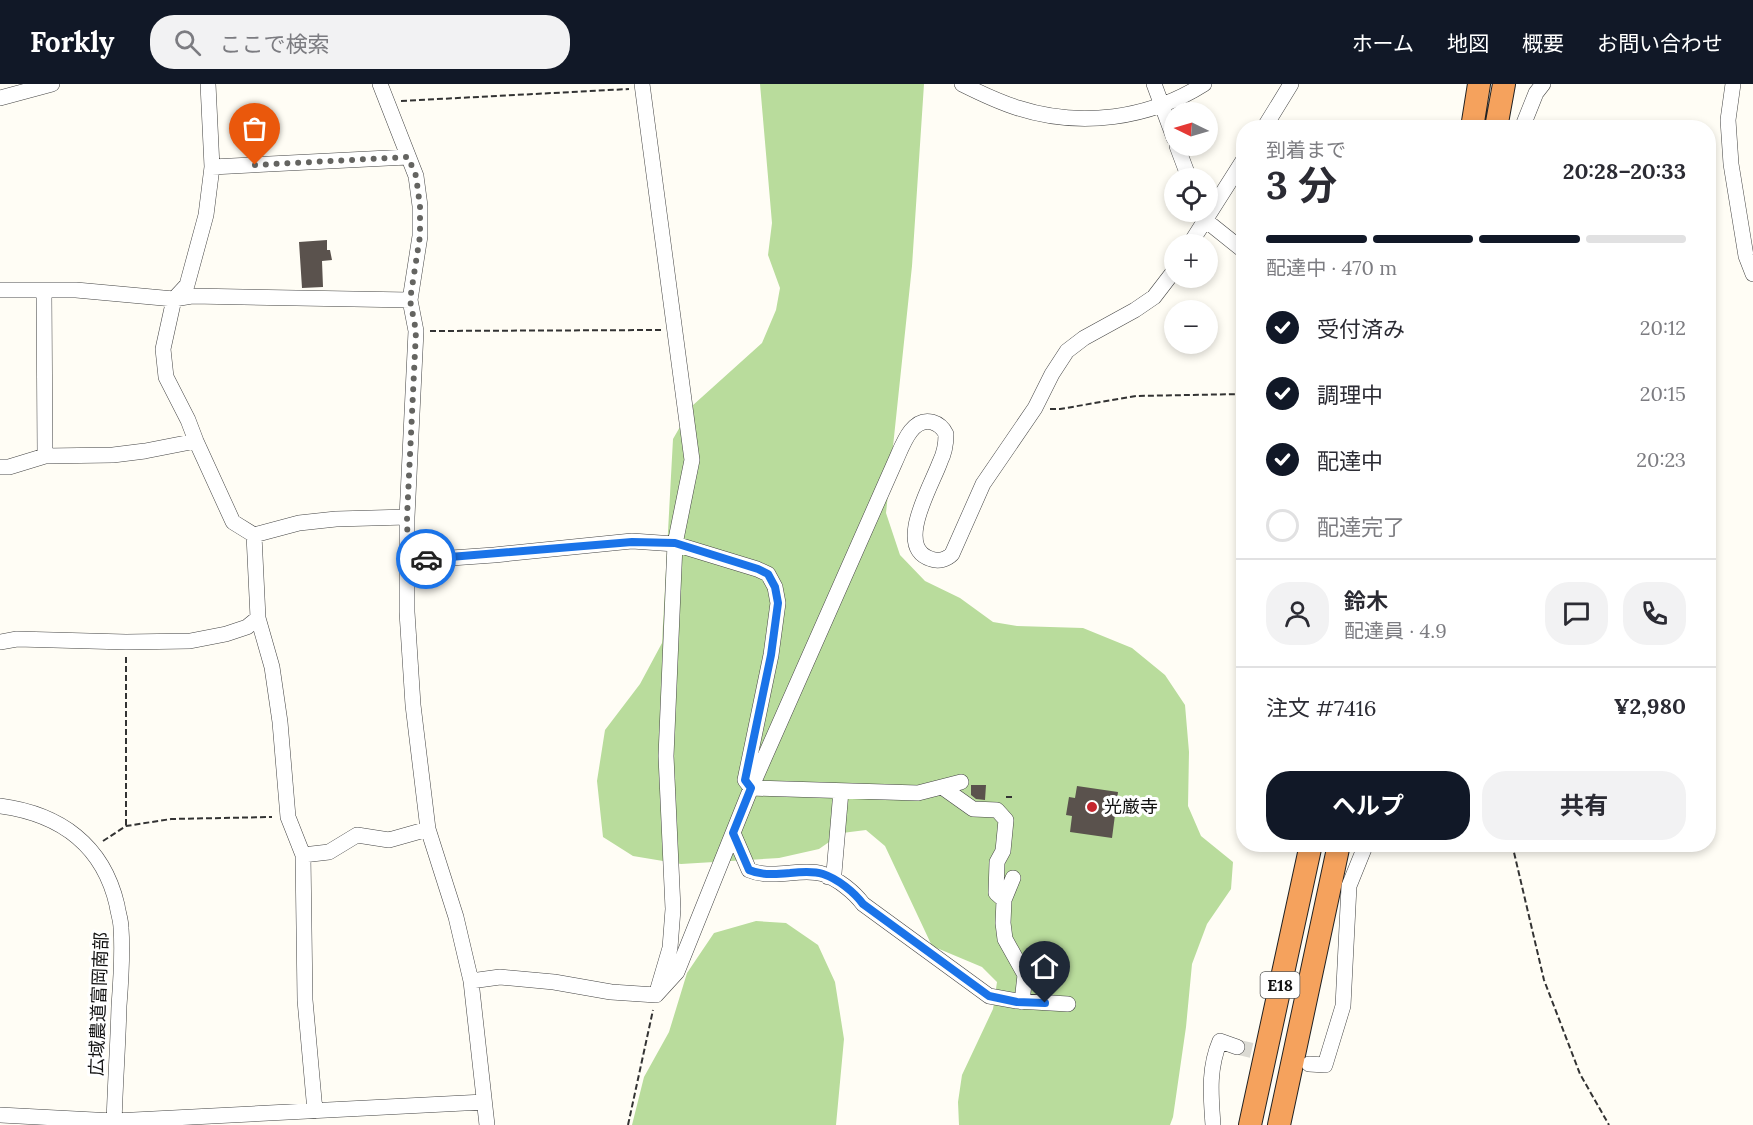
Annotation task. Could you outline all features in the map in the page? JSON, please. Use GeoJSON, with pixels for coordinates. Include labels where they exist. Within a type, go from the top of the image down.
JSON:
{"type":"FeatureCollection","features":[{"type":"Feature","properties":{"kind":"highway"},"geometry":{"type":"LineString","coordinates":[[1473,120],[1479,84]]}},
{"type":"Feature","properties":{"kind":"highway"},"geometry":{"type":"LineString","coordinates":[[1497,120],[1503,87]]}},
{"type":"Feature","properties":{"kind":"highway","name":"E18"},"geometry":{"type":"LineString","coordinates":[[1250,1125],[1309,852]]}},
{"type":"Feature","properties":{"kind":"highway","name":"E18"},"geometry":{"type":"LineString","coordinates":[[1279,1125],[1337,852]]}},
{"type":"Feature","properties":{"kind":"street"},"geometry":{"type":"LineString","coordinates":[[0,98],[52,84]]}},
{"type":"Feature","properties":{"kind":"street"},"geometry":{"type":"LineString","coordinates":[[208,84],[212,167],[206,215],[187,285],[174,299],[163,349],[166,377],[188,420],[233,522],[254,535],[299,523],[336,519],[407,517]]}},
{"type":"Feature","properties":{"kind":"street"},"geometry":{"type":"LineString","coordinates":[[380,84],[416,176],[420,216],[420,236],[410,300],[416,331],[407,517],[406,612],[412,682],[428,829],[456,917],[471,981],[487,1125]]}},
{"type":"Feature","properties":{"kind":"street"},"geometry":{"type":"LineString","coordinates":[[963,84],[1017,108],[1044,115],[1070,118],[1128,115],[1190,93],[1204,84]]}},
{"type":"Feature","properties":{"kind":"street"},"geometry":{"type":"LineString","coordinates":[[1154,84],[1164,110]]}},
{"type":"Feature","properties":{"kind":"street"},"geometry":{"type":"LineString","coordinates":[[1269,120],[1291,84]]}},
{"type":"Feature","properties":{"kind":"street"},"geometry":{"type":"LineString","coordinates":[[1525,120],[1536,93],[1543,84]]}},
{"type":"Feature","properties":{"kind":"street"},"geometry":{"type":"LineString","coordinates":[[1732,84],[1728,120],[1731,164],[1746,256],[1753,274]]}},
{"type":"Feature","properties":{"kind":"street"},"geometry":{"type":"LineString","coordinates":[[643,86],[692,460],[675,543],[666,756],[673,909],[670,948],[656,995]]}},
{"type":"Feature","properties":{"kind":"street"},"geometry":{"type":"LineString","coordinates":[[212,167],[408,157]]}},
{"type":"Feature","properties":{"kind":"street"},"geometry":{"type":"LineString","coordinates":[[1218,195],[1236,170]]}},
{"type":"Feature","properties":{"kind":"street"},"geometry":{"type":"LineString","coordinates":[[1211,222],[1236,244]]}},
{"type":"Feature","properties":{"kind":"street"},"geometry":{"type":"LineString","coordinates":[[656,995],[677,972],[751,788],[910,431],[924,421],[940,425],[946,434],[942,460],[917,519],[914,542],[920,552],[931,559],[944,560],[952,554],[983,484],[1035,408],[1052,374],[1067,351],[1084,338],[1154,297],[1164,284]]}},
{"type":"Feature","properties":{"kind":"street"},"geometry":{"type":"LineString","coordinates":[[0,290],[76,290],[174,299],[192,296],[410,300]]}},
{"type":"Feature","properties":{"kind":"street"},"geometry":{"type":"LineString","coordinates":[[44,290],[45,456]]}},
{"type":"Feature","properties":{"kind":"street"},"geometry":{"type":"LineString","coordinates":[[0,467],[9,467],[45,456],[113,455],[196,441]]}},
{"type":"Feature","properties":{"kind":"street"},"geometry":{"type":"LineString","coordinates":[[254,535],[258,618],[272,667],[280,722],[288,817],[303,855],[304,1000],[315,1111]]}},
{"type":"Feature","properties":{"kind":"street"},"geometry":{"type":"LineString","coordinates":[[408,561],[632,542],[675,543],[768,574],[775,587],[778,603],[771,655],[745,780],[751,788]]}},
{"type":"Feature","properties":{"kind":"street"},"geometry":{"type":"LineString","coordinates":[[0,642],[17,639],[190,641],[247,627],[258,618]]}},
{"type":"Feature","properties":{"kind":"street"},"geometry":{"type":"LineString","coordinates":[[751,788],[918,793],[961,782]]}},
{"type":"Feature","properties":{"kind":"street"},"geometry":{"type":"LineString","coordinates":[[942,787],[973,809],[997,810],[1006,820],[1003,851],[997,862],[996,893],[1004,900]]}},
{"type":"Feature","properties":{"kind":"street"},"geometry":{"type":"LineString","coordinates":[[828,877],[834,873],[841,791]]}},
{"type":"Feature","properties":{"kind":"street","name":"広域農道富岡南部"},"geometry":{"type":"LineString","coordinates":[[0,806],[19,809],[57,823],[74,834],[91,849],[104,868],[113,888],[121,925],[122,962],[114,1123]]}},
{"type":"Feature","properties":{"kind":"street"},"geometry":{"type":"LineString","coordinates":[[303,855],[329,852],[357,835],[389,840],[428,829]]}},
{"type":"Feature","properties":{"kind":"street"},"geometry":{"type":"LineString","coordinates":[[733,833],[749,870],[771,875],[822,874],[828,877],[853,891],[863,904],[989,996],[1022,1002],[1068,1004]]}},
{"type":"Feature","properties":{"kind":"street"},"geometry":{"type":"LineString","coordinates":[[1309,1064],[1325,1065],[1342,1006],[1349,886],[1363,852]]}},
{"type":"Feature","properties":{"kind":"street"},"geometry":{"type":"LineString","coordinates":[[1012,878],[1004,900],[1003,923],[1005,939],[1025,975],[1022,1002]]}},
{"type":"Feature","properties":{"kind":"street"},"geometry":{"type":"LineString","coordinates":[[471,981],[500,977],[554,982],[611,992],[656,995]]}},
{"type":"Feature","properties":{"kind":"street"},"geometry":{"type":"LineString","coordinates":[[1213,1125],[1210,1084],[1214,1056],[1220,1041],[1237,1047]]}},
{"type":"Feature","properties":{"kind":"street"},"geometry":{"type":"LineString","coordinates":[[0,1115],[114,1123],[484,1102]]}},
{"type":"Feature","properties":{"kind":"path"},"geometry":{"type":"LineString","coordinates":[[387,104],[404,100],[643,86]]}},
{"type":"Feature","properties":{"kind":"path"},"geometry":{"type":"LineString","coordinates":[[416,331],[676,330]]}},
{"type":"Feature","properties":{"kind":"path"},"geometry":{"type":"LineString","coordinates":[[1035,408],[1060,409],[1136,396],[1236,394]]}},
{"type":"Feature","properties":{"kind":"path"},"geometry":{"type":"LineString","coordinates":[[126,642],[126,826]]}},
{"type":"Feature","properties":{"kind":"path"},"geometry":{"type":"LineString","coordinates":[[91,849],[126,826],[171,819],[288,817]]}},
{"type":"Feature","properties":{"kind":"path"},"geometry":{"type":"LineString","coordinates":[[1514,852],[1544,980],[1580,1074],[1609,1125]]}},
{"type":"Feature","properties":{"kind":"path"},"geometry":{"type":"LineString","coordinates":[[628,1125],[656,995]]}},
{"type":"Feature","properties":{"kind":"green space"},"geometry":{"type":"Polygon","coordinates":[[[760,84],[924,84],[912,266],[886,513],[900,555],[925,581],[960,598],[993,622],[1017,626],[1083,628],[1132,648],[1165,675],[1185,705],[1189,752],[1188,806],[1201,836],[1233,862],[1231,889],[1207,924],[1192,964],[1186,1027],[1170,1125],[959,1125],[958,1102],[962,1075],[993,1009],[997,982],[982,967],[932,946],[885,846],[866,830],[842,833],[819,849],[779,858],[681,864],[633,856],[603,837],[597,781],[605,730],[640,684],[662,643],[673,439],[692,406],[762,343],[776,310],[780,288],[768,255],[772,223],[760,84]]]}},
{"type":"Feature","properties":{"kind":"green space"},"geometry":{"type":"Polygon","coordinates":[[[756,921],[786,923],[818,945],[835,982],[844,1039],[836,1125],[632,1125],[644,1077],[669,1032],[687,973],[714,933],[756,921]]]}},
{"type":"Feature","properties":{"kind":"building"},"geometry":{"type":"Polygon","coordinates":[[[327,240],[327,250],[330,250],[332,260],[322,261],[323,287],[302,288],[299,242],[327,240]]]}},
{"type":"Feature","properties":{"kind":"building"},"geometry":{"type":"Polygon","coordinates":[[[971,785],[986,785],[985,800],[976,799],[971,795],[971,785]]]}},
{"type":"Feature","properties":{"kind":"building","name":"光厳寺"},"geometry":{"type":"Polygon","coordinates":[[[1077,786],[1118,792],[1112,838],[1070,832],[1072,816],[1066,815],[1069,797],[1075,798],[1077,786]]]}},
{"type":"Feature","properties":{"kind":"tunnel"},"geometry":{"type":"LineString","coordinates":[[1237,1047],[1301,1062]]}},
{"type":"Feature","properties":{"kind":"way so far"},"geometry":{"type":"LineString","coordinates":[[255,165],[408,157],[416,176],[420,206],[420,236],[410,300],[416,331],[407,517],[408,561],[426,559]]}},
{"type":"Feature","properties":{"kind":"place","name":"光厳寺"},"geometry":{"type":"Point","coordinates":[1092,807]}},
{"type":"Feature","properties":{"kind":"route"},"geometry":{"type":"LineString","coordinates":[[426,559],[632,542],[675,543],[768,574],[775,587],[778,603],[771,655],[745,780],[751,788],[733,833],[749,870],[771,875],[822,874],[853,891],[863,904],[989,996],[1017,1002],[1045,1003]]}}]}
